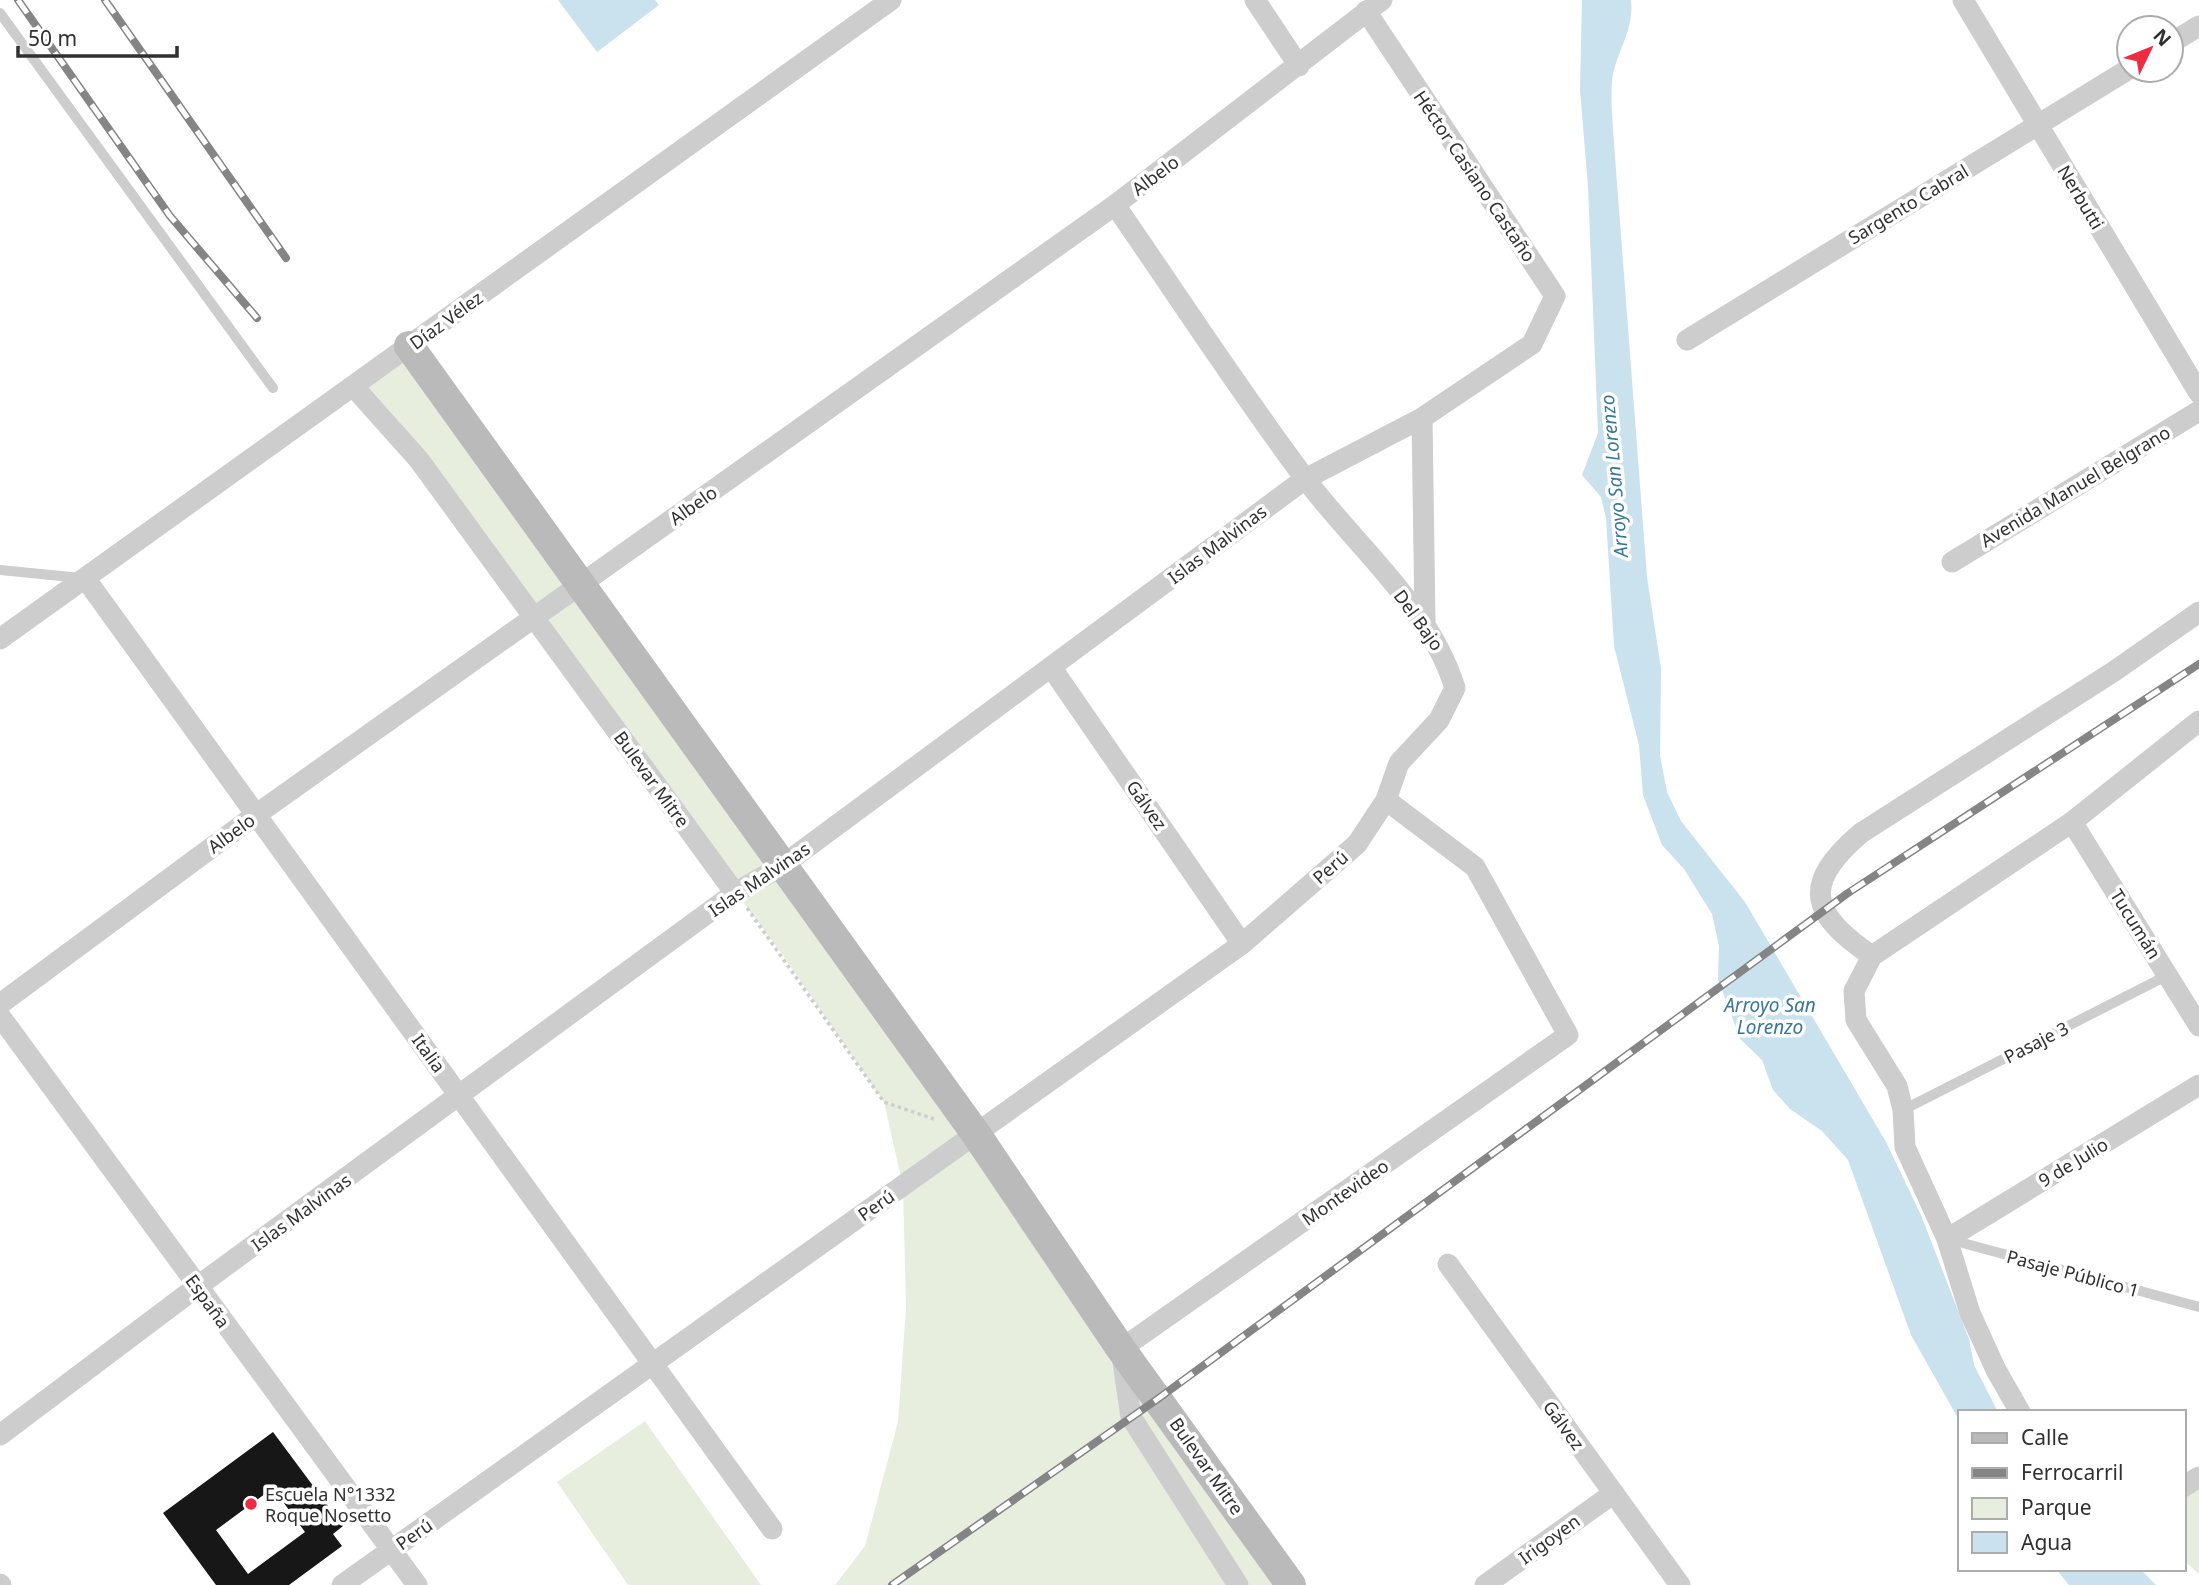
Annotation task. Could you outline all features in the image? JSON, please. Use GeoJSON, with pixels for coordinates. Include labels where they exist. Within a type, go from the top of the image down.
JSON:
{"type":"FeatureCollection","features":[{"type":"Feature","properties":{"kind":"street","name":"Díaz Vélez"},"geometry":{"type":"LineString","coordinates":[[0,639],[891,0]]}},
{"type":"Feature","properties":{"kind":"street"},"geometry":{"type":"LineString","coordinates":[[1255,0],[1299,66]]}},
{"type":"Feature","properties":{"kind":"street","name":"Nerbutti"},"geometry":{"type":"LineString","coordinates":[[1963,0],[2199,393]]}},
{"type":"Feature","properties":{"kind":"street","name":"Albelo"},"geometry":{"type":"LineString","coordinates":[[0,1004],[257,814],[1115,205],[1374,6]]}},
{"type":"Feature","properties":{"kind":"street","name":"Héctor Casiano Castaño"},"geometry":{"type":"LineString","coordinates":[[1374,6],[1555,296],[1532,344]]}},
{"type":"Feature","properties":{"kind":"street","name":"Sargento Cabral"},"geometry":{"type":"LineString","coordinates":[[1687,340],[2115,78]]}},
{"type":"Feature","properties":{"kind":"street","name":"Del Bajo"},"geometry":{"type":"LineString","coordinates":[[1115,205],[1305,478],[1425,621],[1446,657],[1455,688],[1439,720],[1399,763],[1386,800]]}},
{"type":"Feature","properties":{"kind":"street","name":"Islas Malvinas"},"geometry":{"type":"LineString","coordinates":[[0,1435],[198,1286],[735,893],[783,865],[1305,478],[1422,418],[1532,344]]}},
{"type":"Feature","properties":{"kind":"street","name":"Bulevar Mitre"},"geometry":{"type":"LineString","coordinates":[[409,346],[976,1134],[1121,1349],[1291,1585]]}},
{"type":"Feature","properties":{"kind":"street","name":"Bulevar Mitre"},"geometry":{"type":"LineString","coordinates":[[353,386],[419,460],[735,893]]}},
{"type":"Feature","properties":{"kind":"street","name":"Avenida Manuel Belgrano"},"geometry":{"type":"LineString","coordinates":[[1952,562],[2199,411]]}},
{"type":"Feature","properties":{"kind":"street"},"geometry":{"type":"LineString","coordinates":[[1422,418],[1425,621]]}},
{"type":"Feature","properties":{"kind":"street","name":"Italia"},"geometry":{"type":"LineString","coordinates":[[85,579],[772,1529]]}},
{"type":"Feature","properties":{"kind":"street"},"geometry":{"type":"LineString","coordinates":[[1872,956],[1833,926],[1819,900],[1823,878],[1838,852],[1861,833],[2113,672],[2199,612]]}},
{"type":"Feature","properties":{"kind":"street","name":"Gálvez"},"geometry":{"type":"LineString","coordinates":[[1051,667],[1242,944]]}},
{"type":"Feature","properties":{"kind":"street"},"geometry":{"type":"LineString","coordinates":[[2019,1410],[1996,1370],[1970,1312],[1947,1239],[1905,1147],[1903,1110],[1897,1086],[1856,1020],[1854,991],[1872,956],[2072,822],[2199,721]]}},
{"type":"Feature","properties":{"kind":"street","name":"Perú"},"geometry":{"type":"LineString","coordinates":[[342,1585],[1242,944],[1357,844],[1386,800]]}},
{"type":"Feature","properties":{"kind":"street","name":"Montevideo"},"geometry":{"type":"LineString","coordinates":[[1121,1349],[1568,1035],[1475,867],[1386,800]]}},
{"type":"Feature","properties":{"kind":"street","name":"Tucumán"},"geometry":{"type":"LineString","coordinates":[[2072,822],[2199,1026]]}},
{"type":"Feature","properties":{"kind":"street","name":"España"},"geometry":{"type":"LineString","coordinates":[[0,1016],[417,1585]]}},
{"type":"Feature","properties":{"kind":"street","name":"9 de Julio"},"geometry":{"type":"LineString","coordinates":[[1947,1239],[2199,1085]]}},
{"type":"Feature","properties":{"kind":"street","name":"Gálvez"},"geometry":{"type":"LineString","coordinates":[[1448,1264],[1680,1585]]}},
{"type":"Feature","properties":{"kind":"street","name":"Bulevar Mitre"},"geometry":{"type":"LineString","coordinates":[[1121,1349],[1132,1417],[1238,1585]]}},
{"type":"Feature","properties":{"kind":"street","name":"Irigoyen"},"geometry":{"type":"LineString","coordinates":[[1485,1585],[1614,1493]]}},
{"type":"Feature","properties":{"kind":"lane"},"geometry":{"type":"LineString","coordinates":[[0,13],[274,388]]}},
{"type":"Feature","properties":{"kind":"lane"},"geometry":{"type":"LineString","coordinates":[[0,570],[85,579]]}},
{"type":"Feature","properties":{"kind":"lane","name":"Pasaje 3"},"geometry":{"type":"LineString","coordinates":[[1903,1110],[2168,975]]}},
{"type":"Feature","properties":{"kind":"lane","name":"Pasaje Público 1"},"geometry":{"type":"LineString","coordinates":[[1947,1239],[2199,1307]]}},
{"type":"Feature","properties":{"kind":"path"},"geometry":{"type":"LineString","coordinates":[[735,893],[884,1102],[937,1120]]}},
{"type":"Feature","properties":{"kind":"green space"},"geometry":{"type":"Polygon","coordinates":[[[409,346],[1291,1585],[835,1585],[865,1546],[898,1422],[906,1308],[903,1186],[884,1102],[780,951],[353,386],[409,346]]]}},
{"type":"Feature","properties":{"kind":"green space"},"geometry":{"type":"Polygon","coordinates":[[[645,1421],[761,1585],[628,1585],[557,1482],[645,1421]]]}},
{"type":"Feature","properties":{"kind":"green space"},"geometry":{"type":"Polygon","coordinates":[[[2199,1489],[2199,1574],[2185,1562],[2185,1498],[2199,1489]]]}},
{"type":"Feature","properties":{"kind":"water"},"geometry":{"type":"Polygon","coordinates":[[[558,0],[655,0],[659,5],[597,52],[558,0]]]}},
{"type":"Feature","properties":{"kind":"water","name":"Arroyo San Lorenzo"},"geometry":{"type":"Polygon","coordinates":[[[1582,0],[1631,0],[1628,29],[1613,74],[1612,109],[1647,577],[1661,668],[1660,755],[1667,792],[1681,821],[1745,902],[1886,1142],[1921,1215],[1969,1339],[1974,1365],[1997,1410],[1958,1410],[1958,1418],[1911,1335],[1848,1160],[1822,1131],[1790,1109],[1773,1090],[1762,1060],[1740,1039],[1718,979],[1719,946],[1712,914],[1684,869],[1662,845],[1643,795],[1639,745],[1614,646],[1606,518],[1601,497],[1582,475],[1598,433],[1588,187],[1580,90],[1582,0]]]}},
{"type":"Feature","properties":{"kind":"water"},"geometry":{"type":"Polygon","coordinates":[[[2058,1571],[2142,1571],[2156,1585],[2069,1585],[2058,1571]]]}},
{"type":"Feature","properties":{"kind":"building","name":"Escuela N°1332 Roque Nosetto"},"geometry":{"type":"Polygon","coordinates":[[[273,1432],[343,1526],[333,1534],[342,1546],[289,1585],[216,1585],[163,1513],[273,1432]],[[273,1488],[216,1530],[248,1574],[305,1532],[273,1488]]]}},
{"type":"Feature","properties":{"kind":"railway"},"geometry":{"type":"LineString","coordinates":[[18,0],[170,216],[257,318]]}},
{"type":"Feature","properties":{"kind":"railway"},"geometry":{"type":"LineString","coordinates":[[105,0],[286,258]]}},
{"type":"Feature","properties":{"kind":"railway"},"geometry":{"type":"LineString","coordinates":[[892,1585],[1159,1398],[1848,893],[2199,664]]}},
{"type":"Feature","properties":{"kind":"place","name":"Escuela N°1332 Roque Nosetto"},"geometry":{"type":"Point","coordinates":[251,1504]}}]}
